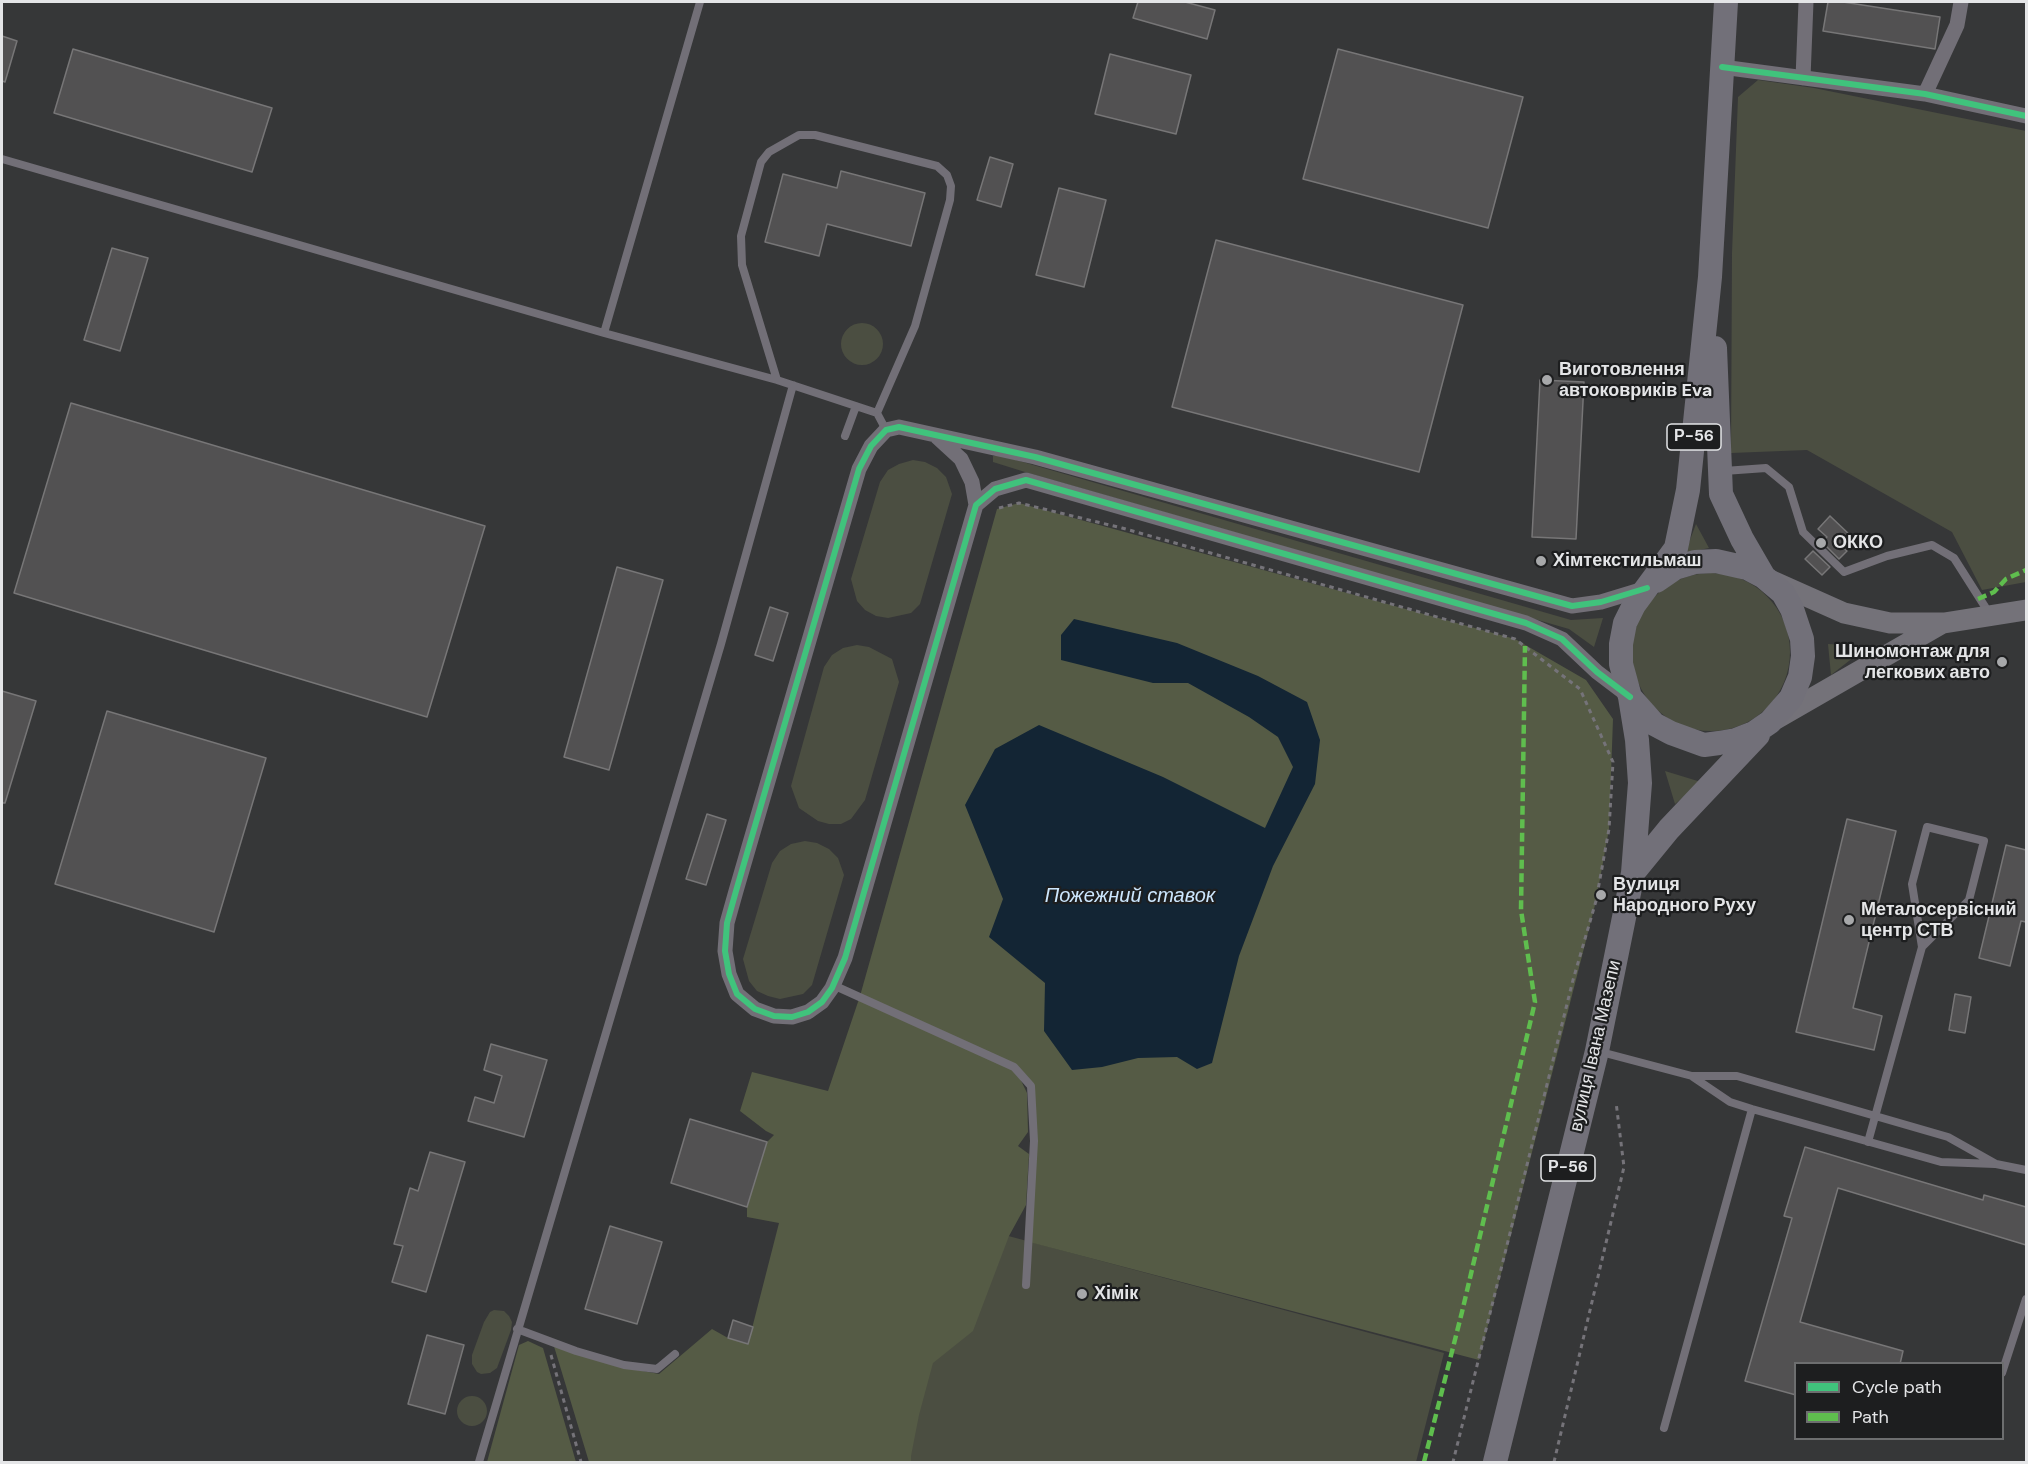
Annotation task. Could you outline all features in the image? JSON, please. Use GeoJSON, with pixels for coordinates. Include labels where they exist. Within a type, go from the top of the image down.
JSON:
{"type":"FeatureCollection","features":[{"type":"Feature","properties":{"kind":"main road","name":"Р-56"},"geometry":{"type":"LineString","coordinates":[[1630,697],[1621,664],[1621,644],[1625,623],[1634,605],[1676,548],[1688,490],[1710,277],[1726,2]]}},
{"type":"Feature","properties":{"kind":"main road","name":"Р-56"},"geometry":{"type":"LineString","coordinates":[[1710,277],[1721,494],[1742,539],[1764,577],[1783,593],[1792,609],[1802,639],[1803,656],[1800,677],[1791,698],[1770,722]]}},
{"type":"Feature","properties":{"kind":"main road"},"geometry":{"type":"LineString","coordinates":[[1647,588],[1675,568],[1695,562],[1716,561],[1747,568],[1844,613],[1890,623],[1944,623],[2026,610]]}},
{"type":"Feature","properties":{"kind":"main road"},"geometry":{"type":"LineString","coordinates":[[1630,697],[1654,723],[1671,733],[1704,745],[1736,740],[1754,733],[1944,623]]}},
{"type":"Feature","properties":{"kind":"main road","name":"вулиця Івана Мазепи"},"geometry":{"type":"LineString","coordinates":[[1495,1462],[1597,1051],[1633,873],[1640,783],[1638,740],[1630,697]]}},
{"type":"Feature","properties":{"kind":"main road","name":"вулиця Івана Мазепи"},"geometry":{"type":"LineString","coordinates":[[1633,873],[1670,829],[1770,722]]}},
{"type":"Feature","properties":{"kind":"street"},"geometry":{"type":"LineString","coordinates":[[1803,78],[1806,2]]}},
{"type":"Feature","properties":{"kind":"street"},"geometry":{"type":"LineString","coordinates":[[1925,94],[1957,25],[1961,2]]}},
{"type":"Feature","properties":{"kind":"street"},"geometry":{"type":"LineString","coordinates":[[1722,68],[1925,94],[2026,116]]}},
{"type":"Feature","properties":{"kind":"street"},"geometry":{"type":"LineString","coordinates":[[935,436],[961,459],[972,482],[976,505],[845,958],[833,985],[822,1002],[808,1012],[792,1017],[774,1016],[754,1009],[737,994],[729,974],[725,951],[727,923],[860,469],[871,446],[886,430],[899,427],[1046,460],[1572,606],[1601,602],[1647,588]]}},
{"type":"Feature","properties":{"kind":"street"},"geometry":{"type":"LineString","coordinates":[[976,505],[995,489],[1026,480],[1526,623],[1562,639],[1630,697]]}},
{"type":"Feature","properties":{"kind":"lane"},"geometry":{"type":"LineString","coordinates":[[604,333],[700,2]]}},
{"type":"Feature","properties":{"kind":"lane"},"geometry":{"type":"LineString","coordinates":[[777,380],[742,265],[741,236],[761,162],[769,152],[799,135],[815,135],[937,166],[947,176],[951,186],[950,200],[915,326],[877,413]]}},
{"type":"Feature","properties":{"kind":"lane"},"geometry":{"type":"LineString","coordinates":[[2,159],[604,333],[794,385],[877,413],[886,430]]}},
{"type":"Feature","properties":{"kind":"lane"},"geometry":{"type":"LineString","coordinates":[[479,1462],[714,667],[794,385]]}},
{"type":"Feature","properties":{"kind":"lane"},"geometry":{"type":"LineString","coordinates":[[845,436],[856,406]]}},
{"type":"Feature","properties":{"kind":"lane"},"geometry":{"type":"LineString","coordinates":[[1720,471],[1766,468],[1782,480],[1789,487],[1803,532],[1844,572],[1887,556],[1932,545],[1954,558],[1978,599],[1992,616]]}},
{"type":"Feature","properties":{"kind":"lane"},"geometry":{"type":"LineString","coordinates":[[1868,1142],[1922,947],[1912,884],[1927,827],[1984,841],[1969,900],[1922,947]]}},
{"type":"Feature","properties":{"kind":"lane"},"geometry":{"type":"LineString","coordinates":[[833,985],[1014,1067],[1031,1086],[1034,1141],[1026,1285]]}},
{"type":"Feature","properties":{"kind":"lane"},"geometry":{"type":"LineString","coordinates":[[1597,1051],[1692,1076],[1737,1076],[1948,1137],[1996,1164]]}},
{"type":"Feature","properties":{"kind":"lane"},"geometry":{"type":"LineString","coordinates":[[1692,1076],[1730,1102],[1868,1142],[1941,1162],[1996,1164],[2026,1170]]}},
{"type":"Feature","properties":{"kind":"lane"},"geometry":{"type":"LineString","coordinates":[[1664,1428],[1752,1109]]}},
{"type":"Feature","properties":{"kind":"lane"},"geometry":{"type":"LineString","coordinates":[[2004,1367],[2026,1299]]}},
{"type":"Feature","properties":{"kind":"lane"},"geometry":{"type":"LineString","coordinates":[[517,1329],[624,1365],[657,1369],[675,1354]]}},
{"type":"Feature","properties":{"kind":"path"},"geometry":{"type":"LineString","coordinates":[[997,509],[1018,503],[1122,528],[1515,639],[1580,689],[1613,762],[1609,829],[1596,901],[1573,981],[1453,1462]]}},
{"type":"Feature","properties":{"kind":"path"},"geometry":{"type":"LineString","coordinates":[[1554,1462],[1624,1167],[1616,1102]]}},
{"type":"Feature","properties":{"kind":"path"},"geometry":{"type":"LineString","coordinates":[[540,1338],[550,1352],[581,1462]]}},
{"type":"Feature","properties":{"kind":"green space"},"geometry":{"type":"Polygon","coordinates":[[[1758,80],[1814,88],[2026,131],[2026,582],[1982,590],[1952,532],[1807,450],[1731,453],[1732,253],[1738,97],[1758,80]]]}},
{"type":"Feature","properties":{"kind":"green space"},"geometry":{"type":"Polygon","coordinates":[[[862,323],[877,329],[883,344],[877,359],[862,365],[847,359],[841,344],[847,329],[862,323]]]}},
{"type":"Feature","properties":{"kind":"green space"},"geometry":{"type":"Polygon","coordinates":[[[993,456],[1002,456],[1571,620],[1603,618],[1594,647],[1569,629],[1025,472],[993,462],[993,456]]]}},
{"type":"Feature","properties":{"kind":"green space"},"geometry":{"type":"Polygon","coordinates":[[[913,460],[925,462],[937,468],[946,477],[952,494],[920,604],[911,613],[888,618],[876,616],[865,610],[857,601],[851,579],[880,482],[888,470],[913,460]]]}},
{"type":"Feature","properties":{"kind":"green space"},"geometry":{"type":"Polygon","coordinates":[[[1019,503],[1515,639],[1586,680],[1613,719],[1609,829],[1596,901],[1479,1360],[1029,1242],[1034,1141],[1031,1087],[1016,1070],[1027,1093],[1028,1132],[1018,1146],[1029,1154],[1026,1205],[1009,1236],[973,1331],[933,1363],[919,1415],[911,1462],[589,1462],[553,1343],[622,1367],[659,1374],[712,1329],[728,1338],[748,1344],[779,1223],[747,1217],[747,1207],[767,1142],[774,1135],[740,1111],[752,1072],[828,1091],[860,996],[997,509],[1019,503]]]}},
{"type":"Feature","properties":{"kind":"green space"},"geometry":{"type":"Polygon","coordinates":[[[1696,524],[1709,548],[1685,553],[1696,524]]]}},
{"type":"Feature","properties":{"kind":"green space"},"geometry":{"type":"Polygon","coordinates":[[[1711,573],[1726,574],[1741,579],[1755,586],[1767,596],[1777,608],[1784,622],[1789,637],[1789,667],[1784,682],[1777,696],[1767,708],[1755,718],[1741,725],[1726,730],[1711,731],[1696,730],[1681,725],[1667,718],[1655,708],[1645,696],[1638,682],[1633,667],[1632,652],[1633,637],[1638,622],[1645,608],[1655,596],[1667,586],[1681,579],[1696,574],[1711,573]]]}},
{"type":"Feature","properties":{"kind":"green space"},"geometry":{"type":"Polygon","coordinates":[[[1828,644],[1868,646],[1831,675],[1828,644]]]}},
{"type":"Feature","properties":{"kind":"green space"},"geometry":{"type":"Polygon","coordinates":[[[857,645],[869,647],[892,659],[899,682],[865,800],[851,819],[841,824],[829,824],[818,821],[799,808],[791,786],[824,667],[832,655],[843,648],[857,645]]]}},
{"type":"Feature","properties":{"kind":"green space"},"geometry":{"type":"Polygon","coordinates":[[[1665,771],[1701,782],[1675,804],[1665,771]]]}},
{"type":"Feature","properties":{"kind":"green space"},"geometry":{"type":"Polygon","coordinates":[[[805,841],[817,843],[829,849],[838,858],[844,875],[812,985],[803,994],[780,999],[757,991],[749,981],[743,959],[772,863],[780,851],[791,844],[805,841]]]}},
{"type":"Feature","properties":{"kind":"green space","name":"Хімік"},"geometry":{"type":"Polygon","coordinates":[[[960,1223],[1444,1353],[1416,1462],[887,1462],[960,1223]]]}},
{"type":"Feature","properties":{"kind":"green space"},"geometry":{"type":"Polygon","coordinates":[[[494,1310],[504,1311],[509,1316],[512,1322],[511,1330],[497,1368],[490,1373],[481,1374],[472,1364],[472,1355],[484,1322],[494,1310]]]}},
{"type":"Feature","properties":{"kind":"green space"},"geometry":{"type":"Polygon","coordinates":[[[528,1341],[543,1348],[576,1462],[487,1462],[519,1345],[528,1341]]]}},
{"type":"Feature","properties":{"kind":"green space"},"geometry":{"type":"Polygon","coordinates":[[[472,1396],[482,1401],[487,1411],[482,1421],[472,1426],[462,1421],[457,1411],[462,1401],[472,1396]]]}},
{"type":"Feature","properties":{"kind":"water","name":"Пожежний ставок"},"geometry":{"type":"Polygon","coordinates":[[[1074,619],[1177,643],[1258,676],[1307,702],[1320,740],[1315,784],[1273,866],[1239,956],[1212,1063],[1197,1069],[1177,1057],[1138,1058],[1102,1067],[1072,1070],[1044,1031],[1045,983],[989,937],[1003,899],[965,805],[995,749],[1039,725],[1163,777],[1265,828],[1293,767],[1278,737],[1249,717],[1188,683],[1153,683],[1061,660],[1061,635],[1074,619]]]}},
{"type":"Feature","properties":{"kind":"building"},"geometry":{"type":"Polygon","coordinates":[[[1138,2],[1185,2],[1215,10],[1207,39],[1133,18],[1138,2]]]}},
{"type":"Feature","properties":{"kind":"building"},"geometry":{"type":"Polygon","coordinates":[[[1828,2],[1843,2],[1940,17],[1935,49],[1823,31],[1828,2]]]}},
{"type":"Feature","properties":{"kind":"building"},"geometry":{"type":"Polygon","coordinates":[[[2,36],[17,41],[5,82],[2,81],[2,36]]]}},
{"type":"Feature","properties":{"kind":"building"},"geometry":{"type":"Polygon","coordinates":[[[73,49],[272,108],[252,172],[54,113],[73,49]]]}},
{"type":"Feature","properties":{"kind":"building"},"geometry":{"type":"Polygon","coordinates":[[[1338,49],[1523,97],[1488,228],[1303,179],[1338,49]]]}},
{"type":"Feature","properties":{"kind":"building"},"geometry":{"type":"Polygon","coordinates":[[[1110,54],[1191,75],[1176,134],[1095,114],[1110,54]]]}},
{"type":"Feature","properties":{"kind":"building"},"geometry":{"type":"Polygon","coordinates":[[[990,157],[1013,164],[1001,207],[977,200],[990,157]]]}},
{"type":"Feature","properties":{"kind":"building"},"geometry":{"type":"Polygon","coordinates":[[[841,171],[925,193],[911,246],[827,224],[819,256],[765,242],[783,174],[837,188],[841,171]]]}},
{"type":"Feature","properties":{"kind":"building"},"geometry":{"type":"Polygon","coordinates":[[[1059,188],[1106,200],[1084,287],[1036,275],[1059,188]]]}},
{"type":"Feature","properties":{"kind":"building"},"geometry":{"type":"Polygon","coordinates":[[[1216,240],[1463,305],[1419,472],[1172,407],[1216,240]]]}},
{"type":"Feature","properties":{"kind":"building"},"geometry":{"type":"Polygon","coordinates":[[[112,248],[148,258],[120,351],[84,340],[112,248]]]}},
{"type":"Feature","properties":{"kind":"building"},"geometry":{"type":"Polygon","coordinates":[[[1540,380],[1584,382],[1576,539],[1532,537],[1540,380]]]}},
{"type":"Feature","properties":{"kind":"building"},"geometry":{"type":"Polygon","coordinates":[[[71,403],[485,526],[427,717],[14,593],[71,403]]]}},
{"type":"Feature","properties":{"kind":"building"},"geometry":{"type":"Polygon","coordinates":[[[1830,516],[1851,536],[1841,546],[1847,551],[1839,559],[1822,542],[1827,537],[1818,529],[1830,516]]]}},
{"type":"Feature","properties":{"kind":"building"},"geometry":{"type":"Polygon","coordinates":[[[1813,551],[1830,567],[1822,575],[1805,559],[1813,551]]]}},
{"type":"Feature","properties":{"kind":"building"},"geometry":{"type":"Polygon","coordinates":[[[617,567],[663,580],[609,770],[564,757],[617,567]]]}},
{"type":"Feature","properties":{"kind":"building"},"geometry":{"type":"Polygon","coordinates":[[[770,607],[788,613],[773,661],[755,655],[770,607]]]}},
{"type":"Feature","properties":{"kind":"building"},"geometry":{"type":"Polygon","coordinates":[[[2,691],[36,701],[5,803],[2,803],[2,691]]]}},
{"type":"Feature","properties":{"kind":"building"},"geometry":{"type":"Polygon","coordinates":[[[107,711],[266,758],[214,932],[55,884],[107,711]]]}},
{"type":"Feature","properties":{"kind":"building"},"geometry":{"type":"Polygon","coordinates":[[[707,814],[726,820],[706,885],[686,879],[707,814]]]}},
{"type":"Feature","properties":{"kind":"building","name":"Металосервісний центр СТВ"},"geometry":{"type":"Polygon","coordinates":[[[1847,819],[1896,831],[1853,1008],[1882,1016],[1874,1050],[1796,1032],[1847,819]]]}},
{"type":"Feature","properties":{"kind":"building"},"geometry":{"type":"Polygon","coordinates":[[[2006,845],[2026,850],[2026,922],[2021,921],[2010,966],[1979,958],[2006,845]]]}},
{"type":"Feature","properties":{"kind":"building"},"geometry":{"type":"Polygon","coordinates":[[[1955,994],[1971,997],[1965,1033],[1949,1030],[1955,994]]]}},
{"type":"Feature","properties":{"kind":"building"},"geometry":{"type":"Polygon","coordinates":[[[491,1044],[547,1060],[524,1137],[468,1121],[475,1097],[494,1103],[502,1076],[484,1070],[491,1044]]]}},
{"type":"Feature","properties":{"kind":"building"},"geometry":{"type":"Polygon","coordinates":[[[690,1119],[767,1142],[747,1207],[671,1183],[690,1119]]]}},
{"type":"Feature","properties":{"kind":"building"},"geometry":{"type":"Polygon","coordinates":[[[1805,1147],[1983,1200],[1984,1195],[2026,1207],[2026,1245],[1838,1188],[1800,1322],[1903,1351],[1900,1362],[1794,1362],[1794,1394],[1745,1381],[1792,1218],[1784,1216],[1805,1147]]]}},
{"type":"Feature","properties":{"kind":"building"},"geometry":{"type":"Polygon","coordinates":[[[430,1152],[465,1162],[426,1292],[392,1282],[403,1246],[394,1244],[410,1188],[418,1191],[430,1152]]]}},
{"type":"Feature","properties":{"kind":"building"},"geometry":{"type":"Polygon","coordinates":[[[610,1226],[662,1242],[637,1324],[585,1309],[610,1226]]]}},
{"type":"Feature","properties":{"kind":"building"},"geometry":{"type":"Polygon","coordinates":[[[733,1320],[753,1327],[748,1344],[728,1338],[733,1320]]]}},
{"type":"Feature","properties":{"kind":"building"},"geometry":{"type":"Polygon","coordinates":[[[427,1335],[464,1345],[445,1414],[408,1404],[427,1335]]]}},
{"type":"Feature","properties":{"kind":"marked path"},"geometry":{"type":"LineString","coordinates":[[1978,599],[1994,592],[2006,579],[2026,570]]}},
{"type":"Feature","properties":{"kind":"marked path"},"geometry":{"type":"LineString","coordinates":[[1424,1462],[1535,1002],[1521,910],[1525,646]]}},
{"type":"Feature","properties":{"kind":"cycle path"},"geometry":{"type":"LineString","coordinates":[[1722,67],[1925,94],[2026,116]]}},
{"type":"Feature","properties":{"kind":"cycle path"},"geometry":{"type":"LineString","coordinates":[[1630,697],[1597,672],[1562,639],[1526,623],[1026,480],[995,489],[976,505],[845,958],[832,988],[822,1002],[808,1012],[792,1017],[774,1016],[755,1009],[737,994],[729,974],[725,951],[727,923],[736,891],[859,469],[871,446],[886,430],[899,427],[1035,457],[1572,606],[1601,602],[1647,588]]}},
{"type":"Feature","properties":{"kind":"place","name":"Виготовлення автоковриків Eva"},"geometry":{"type":"Point","coordinates":[1547,380]}},
{"type":"Feature","properties":{"kind":"place","name":"ОККО"},"geometry":{"type":"Point","coordinates":[1821,543]}},
{"type":"Feature","properties":{"kind":"place","name":"Хімтекстильмаш"},"geometry":{"type":"Point","coordinates":[1541,561]}},
{"type":"Feature","properties":{"kind":"place","name":"Шиномонтаж для легкових авто"},"geometry":{"type":"Point","coordinates":[2002,662]}},
{"type":"Feature","properties":{"kind":"place","name":"Вулиця Народного Руху"},"geometry":{"type":"Point","coordinates":[1601,895]}},
{"type":"Feature","properties":{"kind":"place","name":"Металосервісний центр СТВ"},"geometry":{"type":"Point","coordinates":[1849,920]}},
{"type":"Feature","properties":{"kind":"place","name":"Хімік"},"geometry":{"type":"Point","coordinates":[1082,1294]}}]}
